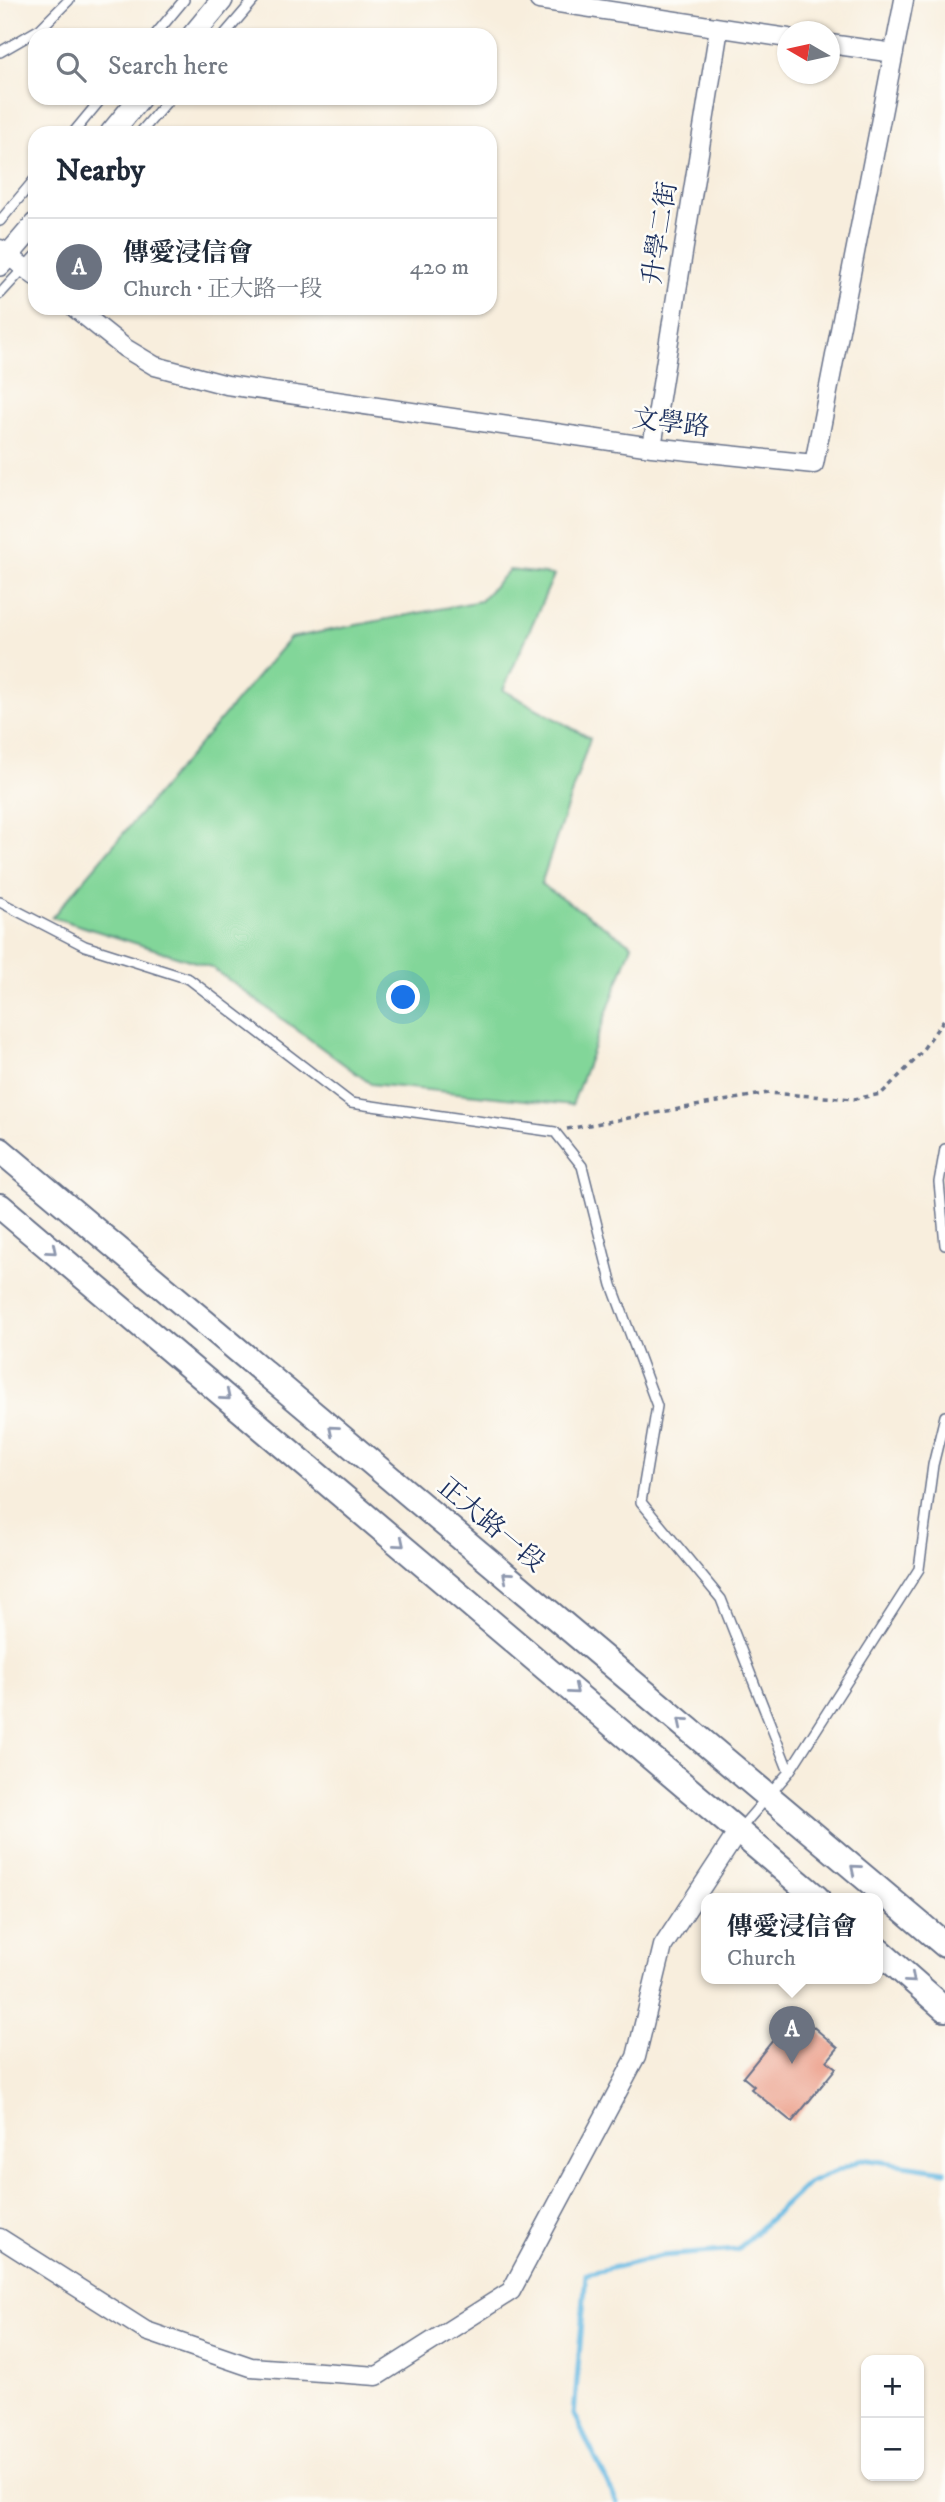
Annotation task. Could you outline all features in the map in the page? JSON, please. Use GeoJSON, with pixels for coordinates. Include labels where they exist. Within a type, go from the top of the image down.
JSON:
{"type":"FeatureCollection","features":[{"type":"Feature","properties":{"kind":"main road","name":"正大路一段"},"geometry":{"type":"LineString","coordinates":[[0,1150],[945,1945]]}},
{"type":"Feature","properties":{"kind":"main road"},"geometry":{"type":"LineString","coordinates":[[0,1206],[811,1893]]}},
{"type":"Feature","properties":{"kind":"main road"},"geometry":{"type":"LineString","coordinates":[[883,1954],[945,2009]]}},
{"type":"Feature","properties":{"kind":"street"},"geometry":{"type":"LineString","coordinates":[[199,28],[222,0]]}},
{"type":"Feature","properties":{"kind":"street"},"geometry":{"type":"LineString","coordinates":[[539,0],[777,36]]}},
{"type":"Feature","properties":{"kind":"street","name":"文學路"},"geometry":{"type":"LineString","coordinates":[[84,315],[125,348],[155,366],[227,385],[652,447],[814,464],[904,0]]}},
{"type":"Feature","properties":{"kind":"street","name":"升學二街"},"geometry":{"type":"LineString","coordinates":[[652,447],[719,28]]}},
{"type":"Feature","properties":{"kind":"street"},"geometry":{"type":"LineString","coordinates":[[840,45],[894,53]]}},
{"type":"Feature","properties":{"kind":"street"},"geometry":{"type":"LineString","coordinates":[[117,126],[135,105]]}},
{"type":"Feature","properties":{"kind":"street"},"geometry":{"type":"LineString","coordinates":[[17,262],[28,239]]}},
{"type":"Feature","properties":{"kind":"street"},"geometry":{"type":"LineString","coordinates":[[0,2238],[146,2331],[251,2367],[377,2376],[511,2291],[636,2057],[663,1946],[739,1830]]}},
{"type":"Feature","properties":{"kind":"lane"},"geometry":{"type":"LineString","coordinates":[[41,28],[69,0]]}},
{"type":"Feature","properties":{"kind":"lane"},"geometry":{"type":"LineString","coordinates":[[161,28],[184,0]]}},
{"type":"Feature","properties":{"kind":"lane"},"geometry":{"type":"LineString","coordinates":[[230,28],[254,0]]}},
{"type":"Feature","properties":{"kind":"lane"},"geometry":{"type":"LineString","coordinates":[[0,52],[28,36]]}},
{"type":"Feature","properties":{"kind":"lane"},"geometry":{"type":"LineString","coordinates":[[79,126],[96,105]]}},
{"type":"Feature","properties":{"kind":"lane"},"geometry":{"type":"LineString","coordinates":[[145,126],[164,105]]}},
{"type":"Feature","properties":{"kind":"lane"},"geometry":{"type":"LineString","coordinates":[[0,221],[28,187]]}},
{"type":"Feature","properties":{"kind":"lane"},"geometry":{"type":"LineString","coordinates":[[0,294],[17,262]]}},
{"type":"Feature","properties":{"kind":"lane"},"geometry":{"type":"LineString","coordinates":[[0,902],[85,946],[189,979],[351,1103],[555,1132],[582,1166],[612,1285],[657,1406],[641,1502],[721,1599],[789,1772]]}},
{"type":"Feature","properties":{"kind":"lane"},"geometry":{"type":"LineString","coordinates":[[945,1149],[939,1182],[945,1245]]}},
{"type":"Feature","properties":{"kind":"lane"},"geometry":{"type":"LineString","coordinates":[[739,1830],[789,1772],[919,1569],[933,1465],[945,1416]]}},
{"type":"Feature","properties":{"kind":"path"},"geometry":{"type":"LineString","coordinates":[[555,1132],[768,1093],[854,1099],[881,1094],[916,1059],[945,1018]]}},
{"type":"Feature","properties":{"kind":"green space"},"geometry":{"type":"Polygon","coordinates":[[[509,570],[554,575],[503,690],[590,738],[541,884],[632,945],[572,1105],[371,1084],[211,967],[52,917],[290,638],[480,601],[509,570]]]}},
{"type":"Feature","properties":{"kind":"building"},"geometry":{"type":"Polygon","coordinates":[[[796,2012],[838,2048],[827,2061],[836,2068],[792,2122],[751,2089],[754,2086],[743,2077],[796,2012]]]}},
{"type":"Feature","properties":{"kind":"waterway"},"geometry":{"type":"LineString","coordinates":[[617,2502],[574,2415],[586,2274],[661,2256],[737,2250],[807,2184],[863,2159],[945,2171]]}},
{"type":"Feature","properties":{"kind":"place","name":"傳愛浸信會"},"geometry":{"type":"Point","coordinates":[792,2064]}}]}
